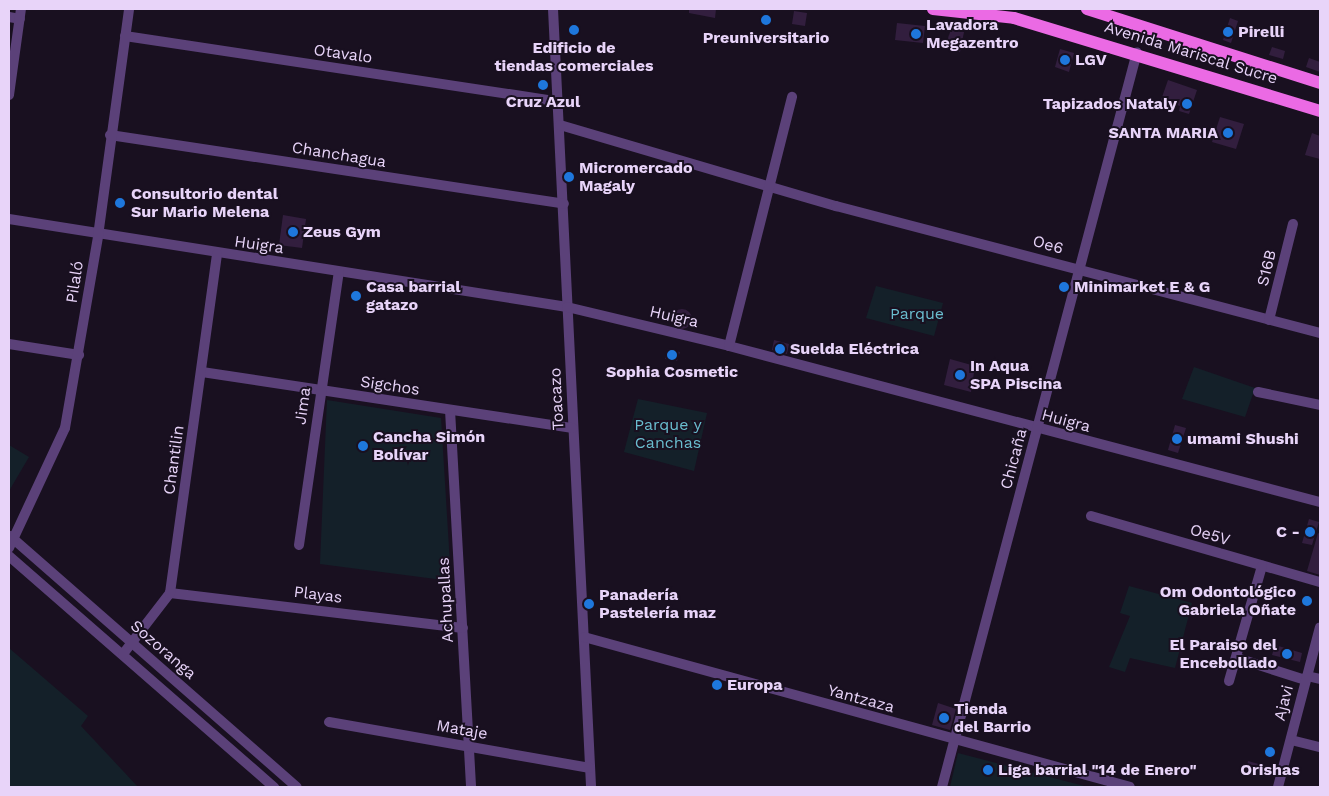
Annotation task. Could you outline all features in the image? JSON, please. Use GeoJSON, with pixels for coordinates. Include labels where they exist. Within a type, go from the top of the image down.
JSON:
{"type":"FeatureCollection","features":[{"type":"Feature","properties":{"kind":"main road","name":"Avenida Mariscal Sucre"},"geometry":{"type":"LineString","coordinates":[[933,9],[1015,13],[1320,111]]}},
{"type":"Feature","properties":{"kind":"main road","name":"Avenida Mariscal Sucre"},"geometry":{"type":"LineString","coordinates":[[1087,9],[1320,83]]}},
{"type":"Feature","properties":{"kind":"street","name":"Pilaló"},"geometry":{"type":"LineString","coordinates":[[10,541],[65,428],[98,236],[110,135],[129,9]]}},
{"type":"Feature","properties":{"kind":"street","name":"Toacazo"},"geometry":{"type":"LineString","coordinates":[[553,9],[591,787]]}},
{"type":"Feature","properties":{"kind":"street"},"geometry":{"type":"LineString","coordinates":[[9,95],[16,15]]}},
{"type":"Feature","properties":{"kind":"street","name":"Otavalo"},"geometry":{"type":"LineString","coordinates":[[125,36],[556,101]]}},
{"type":"Feature","properties":{"kind":"street","name":"Chicaña"},"geometry":{"type":"LineString","coordinates":[[942,787],[1137,52]]}},
{"type":"Feature","properties":{"kind":"street"},"geometry":{"type":"LineString","coordinates":[[729,346],[792,97]]}},
{"type":"Feature","properties":{"kind":"street","name":"Oe6"},"geometry":{"type":"LineString","coordinates":[[560,125],[769,186],[1320,333]]}},
{"type":"Feature","properties":{"kind":"street","name":"Chanchagua"},"geometry":{"type":"LineString","coordinates":[[110,135],[564,204]]}},
{"type":"Feature","properties":{"kind":"street","name":"Huigra"},"geometry":{"type":"LineString","coordinates":[[9,220],[98,236],[567,307],[729,346],[1037,429],[1320,502]]}},
{"type":"Feature","properties":{"kind":"street","name":"S16B"},"geometry":{"type":"LineString","coordinates":[[1269,320],[1293,224]]}},
{"type":"Feature","properties":{"kind":"street","name":"Chantilin"},"geometry":{"type":"LineString","coordinates":[[123,654],[170,593],[217,254]]}},
{"type":"Feature","properties":{"kind":"street","name":"Jima"},"geometry":{"type":"LineString","coordinates":[[299,545],[320,391],[339,272]]}},
{"type":"Feature","properties":{"kind":"street"},"geometry":{"type":"LineString","coordinates":[[9,344],[79,355]]}},
{"type":"Feature","properties":{"kind":"street","name":"Sigchos"},"geometry":{"type":"LineString","coordinates":[[202,372],[573,428]]}},
{"type":"Feature","properties":{"kind":"street"},"geometry":{"type":"LineString","coordinates":[[1258,392],[1320,405]]}},
{"type":"Feature","properties":{"kind":"street","name":"Achupallas"},"geometry":{"type":"LineString","coordinates":[[450,410],[471,787]]}},
{"type":"Feature","properties":{"kind":"street","name":"Oe5V"},"geometry":{"type":"LineString","coordinates":[[1091,516],[1320,582]]}},
{"type":"Feature","properties":{"kind":"street","name":"Sozoranga"},"geometry":{"type":"LineString","coordinates":[[10,541],[132,643],[297,787]]}},
{"type":"Feature","properties":{"kind":"street","name":"Sozoranga"},"geometry":{"type":"LineString","coordinates":[[9,556],[274,787]]}},
{"type":"Feature","properties":{"kind":"street"},"geometry":{"type":"LineString","coordinates":[[1229,681],[1262,566]]}},
{"type":"Feature","properties":{"kind":"street","name":"Playas"},"geometry":{"type":"LineString","coordinates":[[170,593],[462,628]]}},
{"type":"Feature","properties":{"kind":"street","name":"Ajavi"},"geometry":{"type":"LineString","coordinates":[[1278,787],[1320,626]]}},
{"type":"Feature","properties":{"kind":"street","name":"Yantzaza"},"geometry":{"type":"LineString","coordinates":[[584,637],[1130,787]]}},
{"type":"Feature","properties":{"kind":"street"},"geometry":{"type":"LineString","coordinates":[[1237,658],[1306,678],[1320,679]]}},
{"type":"Feature","properties":{"kind":"street","name":"Mataje"},"geometry":{"type":"LineString","coordinates":[[329,722],[590,768]]}},
{"type":"Feature","properties":{"kind":"street"},"geometry":{"type":"LineString","coordinates":[[1290,740],[1320,747]]}},
{"type":"Feature","properties":{"kind":"green space","name":"Parque"},"geometry":{"type":"Polygon","coordinates":[[[876,286],[943,303],[934,336],[866,318],[876,286]]]}},
{"type":"Feature","properties":{"kind":"green space"},"geometry":{"type":"Polygon","coordinates":[[[1194,367],[1255,388],[1245,417],[1182,399],[1194,367]]]}},
{"type":"Feature","properties":{"kind":"green space","name":"Parque y Canchas"},"geometry":{"type":"Polygon","coordinates":[[[638,399],[707,413],[694,471],[624,452],[638,399]]]}},
{"type":"Feature","properties":{"kind":"green space"},"geometry":{"type":"Polygon","coordinates":[[[327,400],[441,418],[451,581],[320,564],[327,400]]]}},
{"type":"Feature","properties":{"kind":"green space"},"geometry":{"type":"Polygon","coordinates":[[[9,445],[29,457],[9,491],[9,445]]]}},
{"type":"Feature","properties":{"kind":"green space"},"geometry":{"type":"Polygon","coordinates":[[[1129,586],[1192,603],[1175,668],[1130,658],[1125,672],[1109,667],[1130,616],[1120,613],[1129,586]]]}},
{"type":"Feature","properties":{"kind":"green space"},"geometry":{"type":"Polygon","coordinates":[[[9,648],[88,716],[81,726],[138,787],[9,787],[9,648]]]}},
{"type":"Feature","properties":{"kind":"green space","name":"Liga barrial \"14 de Enero\""},"geometry":{"type":"Polygon","coordinates":[[[958,753],[1088,787],[950,787],[958,753]]]}},
{"type":"Feature","properties":{"kind":"building"},"geometry":{"type":"Polygon","coordinates":[[[689,9],[716,9],[715,18],[689,13],[689,9]]]}},
{"type":"Feature","properties":{"kind":"building"},"geometry":{"type":"Polygon","coordinates":[[[794,11],[807,13],[805,26],[792,24],[794,11]]]}},
{"type":"Feature","properties":{"kind":"building","name":"Pirelli"},"geometry":{"type":"Polygon","coordinates":[[[1230,18],[1238,21],[1231,43],[1223,40],[1230,18]]]}},
{"type":"Feature","properties":{"kind":"building"},"geometry":{"type":"Polygon","coordinates":[[[897,23],[925,26],[923,43],[895,40],[897,23]]]}},
{"type":"Feature","properties":{"kind":"building"},"geometry":{"type":"Polygon","coordinates":[[[950,29],[964,32],[960,52],[946,49],[950,29]]]}},
{"type":"Feature","properties":{"kind":"building"},"geometry":{"type":"Polygon","coordinates":[[[1272,47],[1285,51],[1283,59],[1269,55],[1272,47]]]}},
{"type":"Feature","properties":{"kind":"building","name":"LGV"},"geometry":{"type":"Polygon","coordinates":[[[1060,49],[1074,53],[1069,72],[1055,67],[1060,49]]]}},
{"type":"Feature","properties":{"kind":"building"},"geometry":{"type":"Polygon","coordinates":[[[1309,58],[1320,62],[1320,72],[1306,67],[1309,58]]]}},
{"type":"Feature","properties":{"kind":"building"},"geometry":{"type":"Polygon","coordinates":[[[1168,80],[1197,90],[1189,114],[1179,111],[1180,106],[1161,100],[1168,80]]]}},
{"type":"Feature","properties":{"kind":"building","name":"SANTA MARIA"},"geometry":{"type":"Polygon","coordinates":[[[1220,117],[1244,124],[1236,149],[1212,142],[1220,117]]]}},
{"type":"Feature","properties":{"kind":"building"},"geometry":{"type":"Polygon","coordinates":[[[1312,133],[1320,136],[1320,159],[1305,155],[1312,133]]]}},
{"type":"Feature","properties":{"kind":"building","name":"Zeus Gym"},"geometry":{"type":"Polygon","coordinates":[[[283,215],[306,219],[302,248],[279,245],[283,215]]]}},
{"type":"Feature","properties":{"kind":"building"},"geometry":{"type":"Polygon","coordinates":[[[678,309],[686,309],[692,315],[692,323],[686,329],[678,329],[672,323],[672,315],[678,309]]]}},
{"type":"Feature","properties":{"kind":"building","name":"Suelda Eléctrica"},"geometry":{"type":"Polygon","coordinates":[[[774,340],[789,344],[787,354],[772,350],[774,340]]]}},
{"type":"Feature","properties":{"kind":"building","name":"Sophia Cosmetic"},"geometry":{"type":"Polygon","coordinates":[[[668,349],[680,352],[677,361],[665,359],[668,349]]]}},
{"type":"Feature","properties":{"kind":"building","name":"In Aqua SPA Piscina"},"geometry":{"type":"Polygon","coordinates":[[[950,359],[975,366],[971,392],[944,385],[950,359]]]}},
{"type":"Feature","properties":{"kind":"building","name":"umami Shushi"},"geometry":{"type":"Polygon","coordinates":[[[1175,425],[1186,428],[1178,453],[1168,450],[1175,425]]]}},
{"type":"Feature","properties":{"kind":"building","name":"C -"},"geometry":{"type":"Polygon","coordinates":[[[1309,519],[1319,522],[1312,545],[1302,543],[1309,519]]]}},
{"type":"Feature","properties":{"kind":"building"},"geometry":{"type":"Polygon","coordinates":[[[1318,533],[1320,534],[1320,575],[1307,571],[1318,533]]]}},
{"type":"Feature","properties":{"kind":"building","name":"El Paraiso del Encebollado"},"geometry":{"type":"Polygon","coordinates":[[[1275,645],[1302,653],[1300,662],[1272,655],[1275,645]]]}},
{"type":"Feature","properties":{"kind":"building","name":"Tienda del Barrio"},"geometry":{"type":"Polygon","coordinates":[[[938,703],[956,709],[950,730],[932,725],[938,703]]]}},
{"type":"Feature","properties":{"kind":"building"},"geometry":{"type":"Polygon","coordinates":[[[1248,761],[1273,768],[1270,777],[1246,771],[1248,761]]]}},
{"type":"Feature","properties":{"kind":"place","name":"Preuniversitario"},"geometry":{"type":"Point","coordinates":[766,20]}},
{"type":"Feature","properties":{"kind":"place","name":"Edificio de tiendas comerciales"},"geometry":{"type":"Point","coordinates":[574,30]}},
{"type":"Feature","properties":{"kind":"place","name":"Pirelli"},"geometry":{"type":"Point","coordinates":[1228,32]}},
{"type":"Feature","properties":{"kind":"place","name":"Lavadora Megazentro"},"geometry":{"type":"Point","coordinates":[916,34]}},
{"type":"Feature","properties":{"kind":"place","name":"LGV"},"geometry":{"type":"Point","coordinates":[1065,60]}},
{"type":"Feature","properties":{"kind":"place","name":"Cruz Azul"},"geometry":{"type":"Point","coordinates":[543,85]}},
{"type":"Feature","properties":{"kind":"place","name":"Tapizados Nataly"},"geometry":{"type":"Point","coordinates":[1187,104]}},
{"type":"Feature","properties":{"kind":"place","name":"SANTA MARIA"},"geometry":{"type":"Point","coordinates":[1228,133]}},
{"type":"Feature","properties":{"kind":"place","name":"Micromercado Magaly"},"geometry":{"type":"Point","coordinates":[569,177]}},
{"type":"Feature","properties":{"kind":"place","name":"Consultorio dental Sur Mario Melena"},"geometry":{"type":"Point","coordinates":[120,203]}},
{"type":"Feature","properties":{"kind":"place","name":"Zeus Gym"},"geometry":{"type":"Point","coordinates":[293,232]}},
{"type":"Feature","properties":{"kind":"place","name":"Minimarket E & G"},"geometry":{"type":"Point","coordinates":[1064,287]}},
{"type":"Feature","properties":{"kind":"place","name":"Casa barrial gatazo"},"geometry":{"type":"Point","coordinates":[356,296]}},
{"type":"Feature","properties":{"kind":"place","name":"Suelda Eléctrica"},"geometry":{"type":"Point","coordinates":[780,349]}},
{"type":"Feature","properties":{"kind":"place","name":"Sophia Cosmetic"},"geometry":{"type":"Point","coordinates":[672,355]}},
{"type":"Feature","properties":{"kind":"place","name":"In Aqua SPA Piscina"},"geometry":{"type":"Point","coordinates":[960,375]}},
{"type":"Feature","properties":{"kind":"place","name":"umami Shushi"},"geometry":{"type":"Point","coordinates":[1177,439]}},
{"type":"Feature","properties":{"kind":"place","name":"Cancha Simón Bolívar"},"geometry":{"type":"Point","coordinates":[363,446]}},
{"type":"Feature","properties":{"kind":"place","name":"C -"},"geometry":{"type":"Point","coordinates":[1310,532]}},
{"type":"Feature","properties":{"kind":"place","name":"Om Odontológico Gabriela Oñate"},"geometry":{"type":"Point","coordinates":[1307,601]}},
{"type":"Feature","properties":{"kind":"place","name":"Panadería Pastelería maz"},"geometry":{"type":"Point","coordinates":[589,604]}},
{"type":"Feature","properties":{"kind":"place","name":"El Paraiso del Encebollado"},"geometry":{"type":"Point","coordinates":[1287,654]}},
{"type":"Feature","properties":{"kind":"place","name":"Europa"},"geometry":{"type":"Point","coordinates":[717,685]}},
{"type":"Feature","properties":{"kind":"place","name":"Tienda del Barrio"},"geometry":{"type":"Point","coordinates":[944,718]}},
{"type":"Feature","properties":{"kind":"place","name":"Orishas"},"geometry":{"type":"Point","coordinates":[1270,752]}},
{"type":"Feature","properties":{"kind":"place","name":"Liga barrial \"14 de Enero\""},"geometry":{"type":"Point","coordinates":[988,770]}}]}
